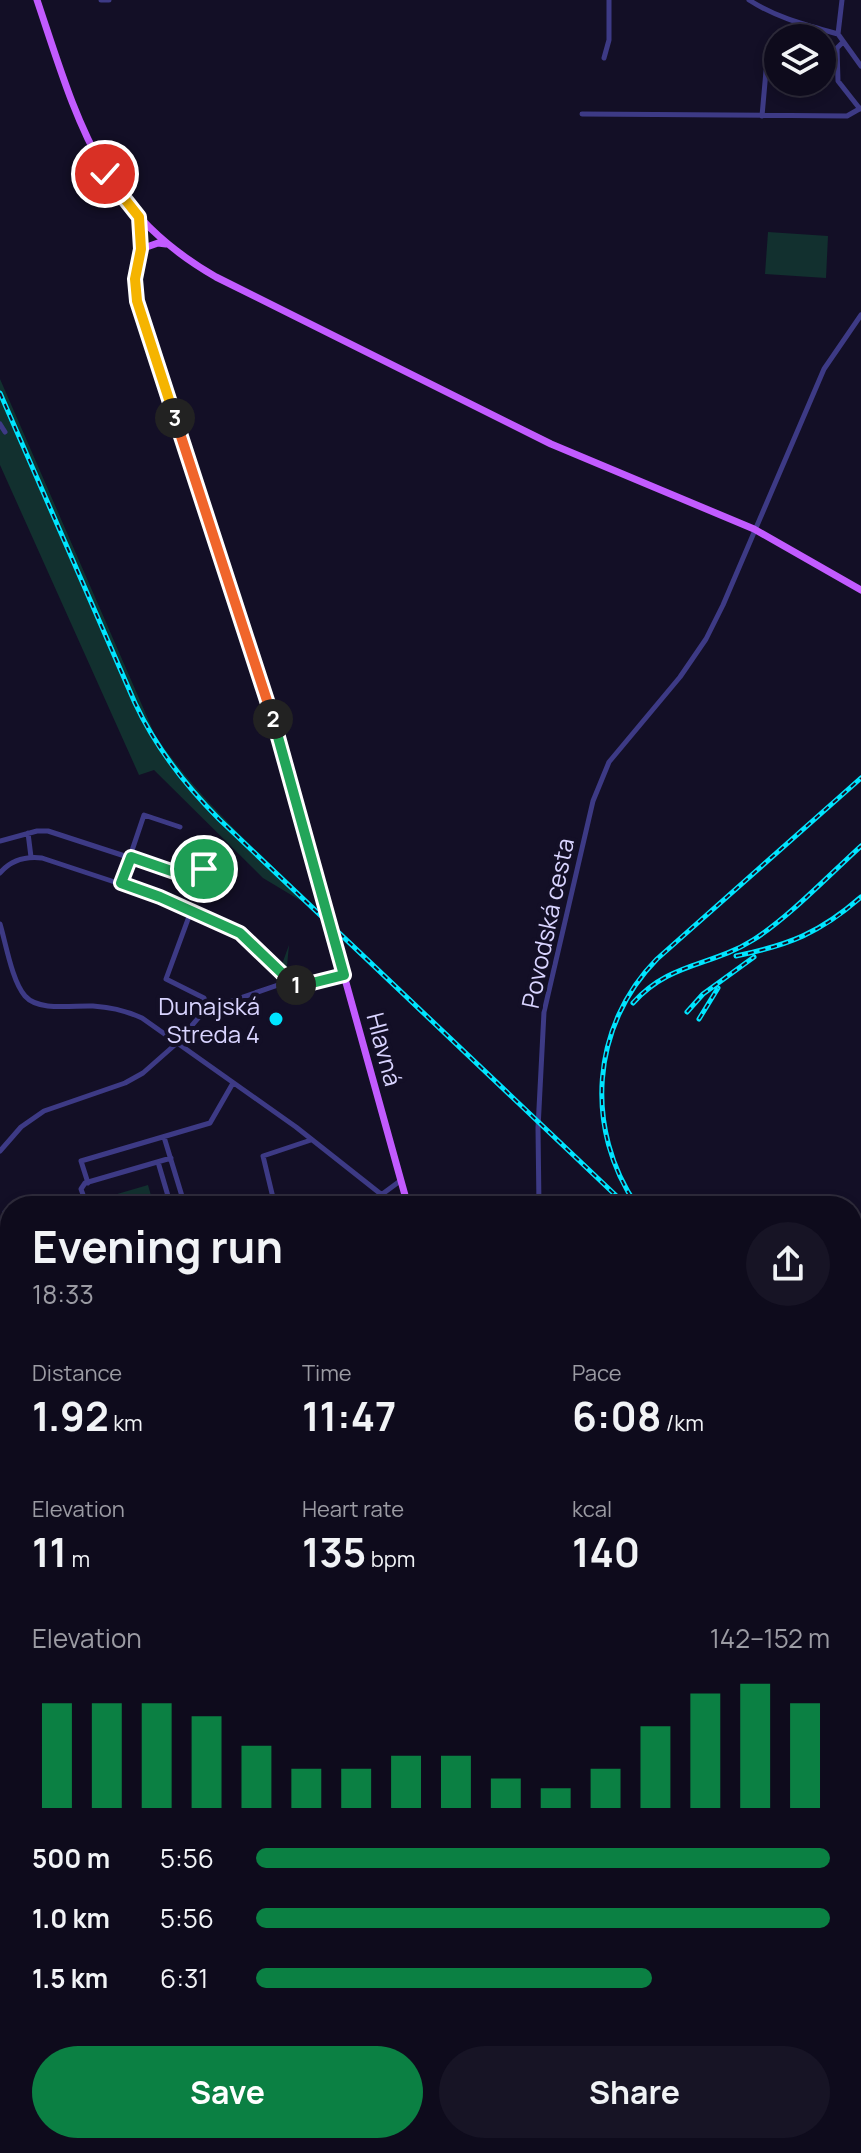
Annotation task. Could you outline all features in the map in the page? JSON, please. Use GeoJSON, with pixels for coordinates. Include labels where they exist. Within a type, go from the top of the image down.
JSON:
{"type":"FeatureCollection","features":[{"type":"Feature","properties":{"kind":"main road"},"geometry":{"type":"LineString","coordinates":[[37,0],[84,134],[110,182],[168,245],[216,277],[551,444],[754,529],[861,590]]}},
{"type":"Feature","properties":{"kind":"main road"},"geometry":{"type":"LineString","coordinates":[[139,217],[141,249]]}},
{"type":"Feature","properties":{"kind":"main road"},"geometry":{"type":"LineString","coordinates":[[141,249],[152,230]]}},
{"type":"Feature","properties":{"kind":"main road"},"geometry":{"type":"LineString","coordinates":[[141,249],[158,243],[168,245]]}},
{"type":"Feature","properties":{"kind":"main road","name":"Hlavná"},"geometry":{"type":"LineString","coordinates":[[141,249],[135,284],[139,309],[267,698],[405,1196]]}},
{"type":"Feature","properties":{"kind":"street"},"geometry":{"type":"LineString","coordinates":[[101,0],[109,0]]}},
{"type":"Feature","properties":{"kind":"street"},"geometry":{"type":"LineString","coordinates":[[604,58],[609,40],[609,0]]}},
{"type":"Feature","properties":{"kind":"street"},"geometry":{"type":"LineString","coordinates":[[749,0],[779,17],[838,34]]}},
{"type":"Feature","properties":{"kind":"street"},"geometry":{"type":"LineString","coordinates":[[842,0],[838,34],[861,66]]}},
{"type":"Feature","properties":{"kind":"street"},"geometry":{"type":"LineString","coordinates":[[582,114],[847,116],[861,108],[838,81],[837,48],[842,43]]}},
{"type":"Feature","properties":{"kind":"street"},"geometry":{"type":"LineString","coordinates":[[762,116],[764,94]]}},
{"type":"Feature","properties":{"kind":"street","name":"Povodská cesta"},"geometry":{"type":"LineString","coordinates":[[539,1196],[538,1128],[544,1012],[590,813],[609,762],[680,677],[706,639],[824,369],[861,315]]}},
{"type":"Feature","properties":{"kind":"street"},"geometry":{"type":"LineString","coordinates":[[0,424],[5,432]]}},
{"type":"Feature","properties":{"kind":"street"},"geometry":{"type":"LineString","coordinates":[[121,883],[144,815],[180,827]]}},
{"type":"Feature","properties":{"kind":"street"},"geometry":{"type":"LineString","coordinates":[[0,841],[48,831],[180,874],[192,871]]}},
{"type":"Feature","properties":{"kind":"street"},"geometry":{"type":"LineString","coordinates":[[28,833],[31,857]]}},
{"type":"Feature","properties":{"kind":"street"},"geometry":{"type":"LineString","coordinates":[[0,873],[19,859],[31,857],[121,883],[240,933],[287,978],[294,980],[296,987]]}},
{"type":"Feature","properties":{"kind":"street"},"geometry":{"type":"LineString","coordinates":[[191,911],[166,979],[204,998],[209,1008]]}},
{"type":"Feature","properties":{"kind":"street"},"geometry":{"type":"LineString","coordinates":[[0,924],[18,985],[31,1001],[43,1005],[94,1006],[134,1014],[311,1139],[381,1195],[400,1181]]}},
{"type":"Feature","properties":{"kind":"street"},"geometry":{"type":"LineString","coordinates":[[281,984],[286,992],[291,992],[296,987],[344,975]]}},
{"type":"Feature","properties":{"kind":"street"},"geometry":{"type":"LineString","coordinates":[[0,1151],[21,1127],[44,1111],[133,1080],[177,1043],[209,1008],[281,984],[287,978]]}},
{"type":"Feature","properties":{"kind":"street"},"geometry":{"type":"LineString","coordinates":[[88,1183],[81,1161],[210,1123],[233,1083]]}},
{"type":"Feature","properties":{"kind":"street"},"geometry":{"type":"LineString","coordinates":[[164,1137],[182,1196]]}},
{"type":"Feature","properties":{"kind":"street"},"geometry":{"type":"LineString","coordinates":[[273,1196],[263,1156],[311,1139]]}},
{"type":"Feature","properties":{"kind":"street"},"geometry":{"type":"LineString","coordinates":[[83,1196],[81,1189],[88,1183],[170,1156]]}},
{"type":"Feature","properties":{"kind":"street"},"geometry":{"type":"LineString","coordinates":[[158,1162],[168,1196]]}},
{"type":"Feature","properties":{"kind":"green space"},"geometry":{"type":"Polygon","coordinates":[[[768,232],[828,236],[826,278],[765,274],[768,232]]]}},
{"type":"Feature","properties":{"kind":"green space"},"geometry":{"type":"Polygon","coordinates":[[[0,379],[155,735],[192,784],[323,914],[263,878],[154,770],[139,775],[0,465],[0,379]]]}},
{"type":"Feature","properties":{"kind":"green space"},"geometry":{"type":"Polygon","coordinates":[[[289,945],[287,966],[299,974],[313,974],[316,977],[314,980],[297,979],[281,967],[289,945]]]}},
{"type":"Feature","properties":{"kind":"green space"},"geometry":{"type":"Polygon","coordinates":[[[148,1185],[151,1196],[110,1196],[148,1185]]]}},
{"type":"Feature","properties":{"kind":"railway"},"geometry":{"type":"LineString","coordinates":[[0,393],[135,703],[172,765],[219,819],[616,1196]]}},
{"type":"Feature","properties":{"kind":"railway"},"geometry":{"type":"LineString","coordinates":[[631,1196],[608,1144],[603,1112],[602,1079],[608,1046],[619,1015],[635,986],[657,959],[861,778]]}},
{"type":"Feature","properties":{"kind":"railway"},"geometry":{"type":"LineString","coordinates":[[633,1003],[676,972],[753,940],[794,908],[861,846]]}},
{"type":"Feature","properties":{"kind":"railway"},"geometry":{"type":"LineString","coordinates":[[736,956],[803,936],[832,920],[861,897]]}},
{"type":"Feature","properties":{"kind":"railway"},"geometry":{"type":"LineString","coordinates":[[687,1012],[703,994],[754,957]]}},
{"type":"Feature","properties":{"kind":"railway"},"geometry":{"type":"LineString","coordinates":[[699,1019],[718,988]]}},
{"type":"Feature","properties":{"kind":"place","name":"Dunajská Streda 4"},"geometry":{"type":"Point","coordinates":[276,1019]}},
{"type":"Feature","properties":{"kind":"route"},"geometry":{"type":"LineString","coordinates":[[105,174],[139,217],[141,249],[135,289],[139,309],[267,698],[344,975],[296,987],[292,978],[287,978],[240,933],[121,883],[131,857],[180,874],[192,871],[200,875],[204,869]]}}]}
